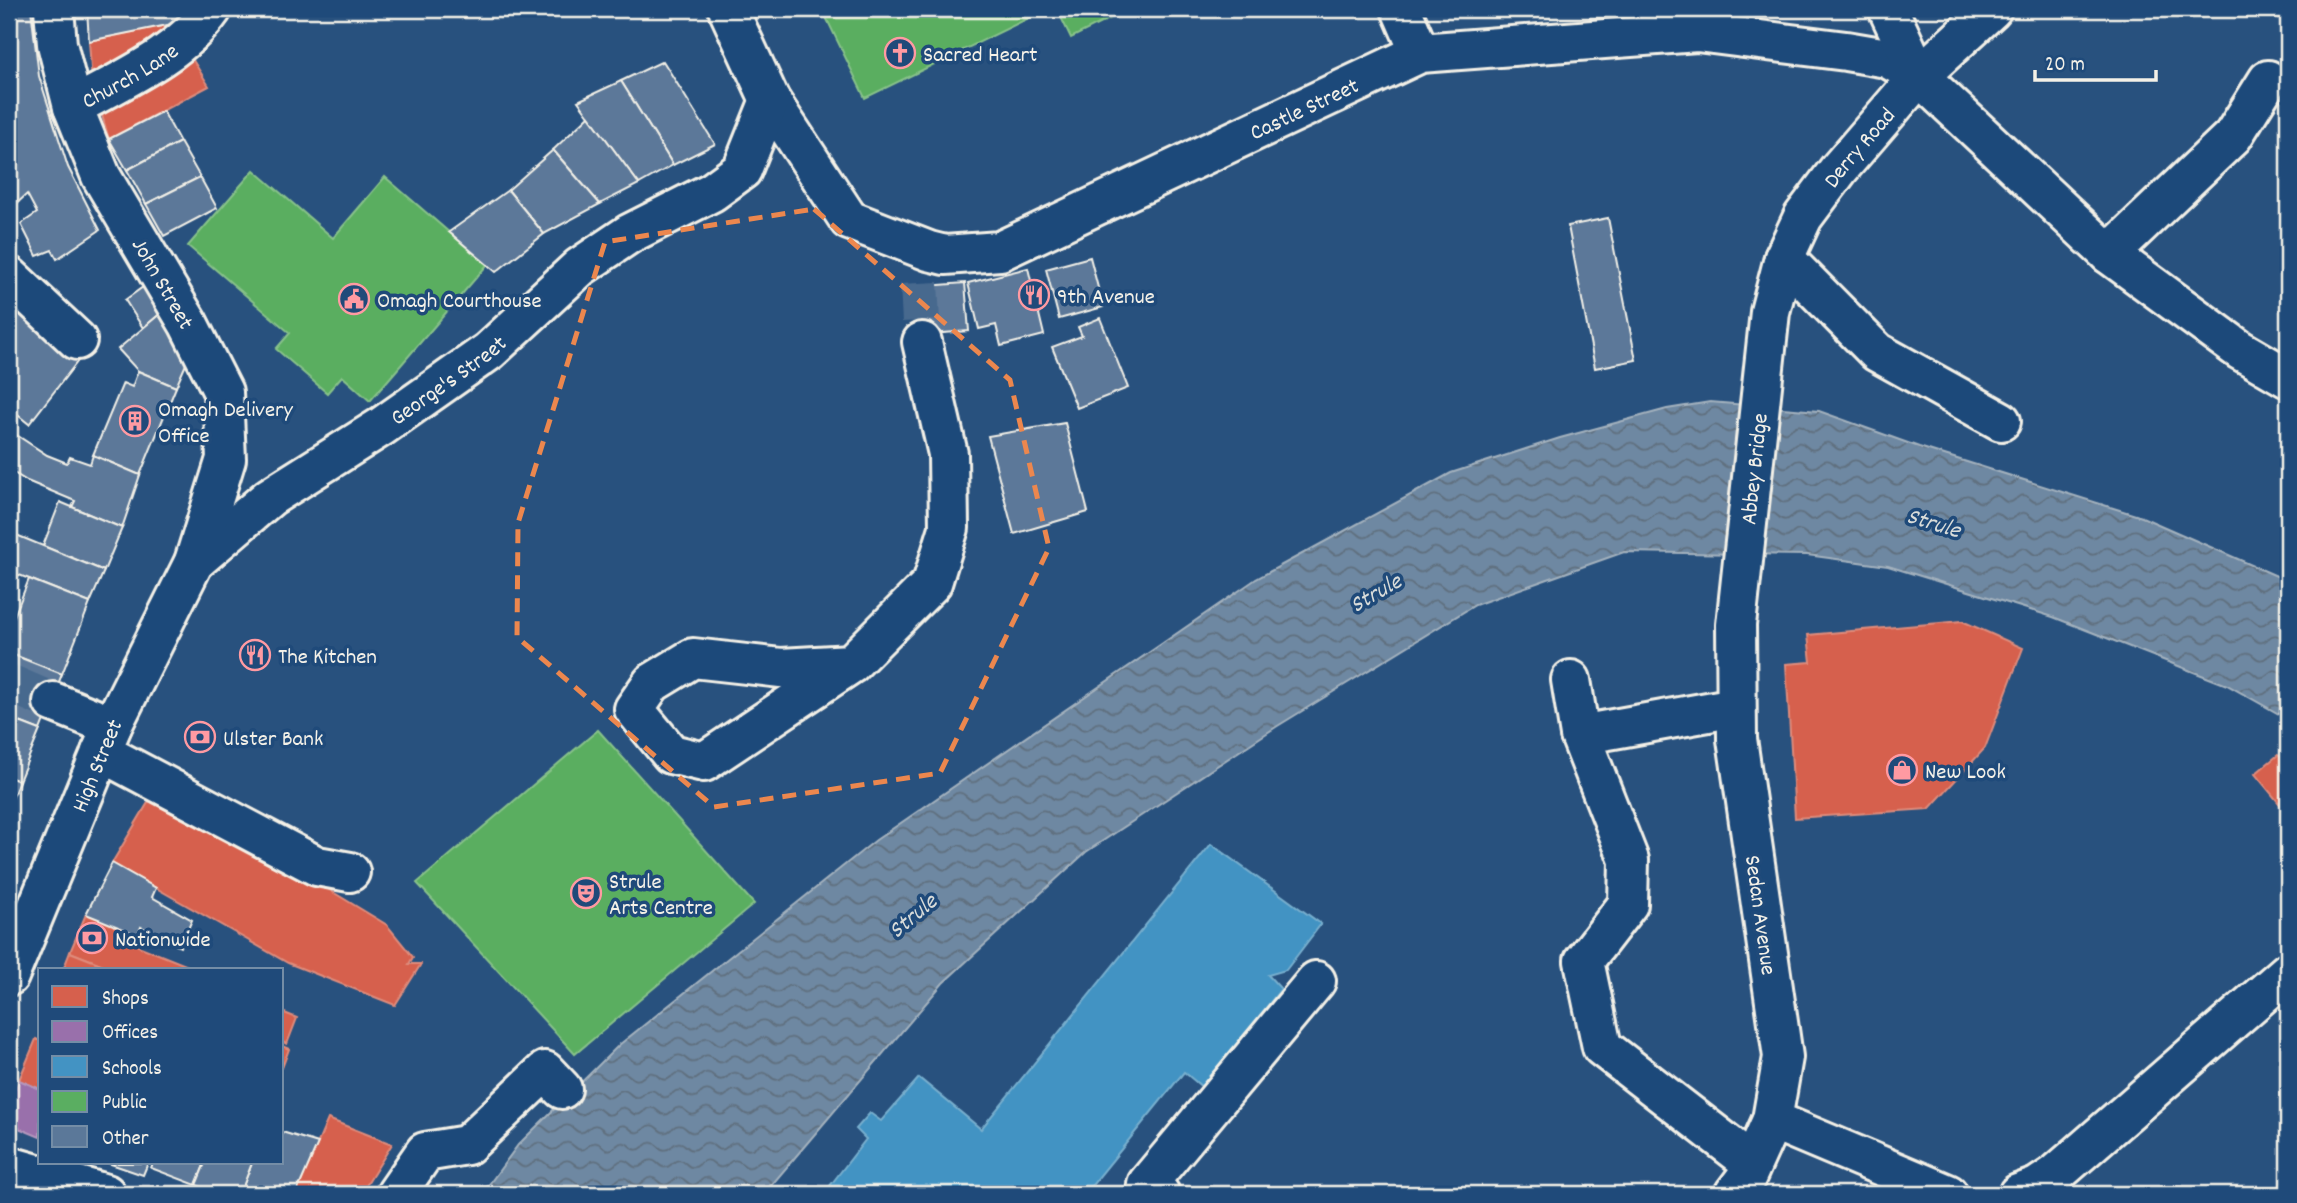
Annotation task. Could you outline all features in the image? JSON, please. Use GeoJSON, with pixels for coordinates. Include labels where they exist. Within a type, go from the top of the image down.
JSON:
{"type":"FeatureCollection","features":[{"type":"Feature","properties":{"kind":"street","name":"John Street"},"geometry":{"type":"LineString","coordinates":[[54,9],[57,44],[73,107],[101,176],[188,323],[223,392],[226,459],[194,562]]}},
{"type":"Feature","properties":{"kind":"street","name":"Church Lane"},"geometry":{"type":"LineString","coordinates":[[73,107],[174,50],[212,9]]}},
{"type":"Feature","properties":{"kind":"street","name":"Castle Street"},"geometry":{"type":"LineString","coordinates":[[728,9],[770,100],[849,220],[924,267],[945,255],[1000,251],[1420,53],[1643,23],[1887,58],[1919,76]]}},
{"type":"Feature","properties":{"kind":"street"},"geometry":{"type":"LineString","coordinates":[[1401,9],[1420,53]]}},
{"type":"Feature","properties":{"kind":"street"},"geometry":{"type":"LineString","coordinates":[[1888,9],[1919,76],[2109,254],[2240,349],[2288,378]]}},
{"type":"Feature","properties":{"kind":"street","name":"Derry Road"},"geometry":{"type":"LineString","coordinates":[[1770,312],[1784,258],[1803,217],[1839,169],[1919,76],[1992,9]]}},
{"type":"Feature","properties":{"kind":"street"},"geometry":{"type":"LineString","coordinates":[[2109,254],[2233,136],[2268,80]]}},
{"type":"Feature","properties":{"kind":"street","name":"George's Street"},"geometry":{"type":"LineString","coordinates":[[194,562],[270,497],[381,427],[489,351],[580,267],[629,234],[712,192],[742,170],[770,100]]}},
{"type":"Feature","properties":{"kind":"street"},"geometry":{"type":"LineString","coordinates":[[1784,258],[1877,352],[2001,421]]}},
{"type":"Feature","properties":{"kind":"street"},"geometry":{"type":"LineString","coordinates":[[9,276],[77,340]]}},
{"type":"Feature","properties":{"kind":"street","name":"Abbey Bridge"},"geometry":{"type":"LineString","coordinates":[[1736,625],[1770,312]]}},
{"type":"Feature","properties":{"kind":"street"},"geometry":{"type":"LineString","coordinates":[[851,664],[782,668],[693,657],[652,684],[634,709],[671,754],[704,761],[851,664],[932,583],[949,528],[948,454],[922,342]]}},
{"type":"Feature","properties":{"kind":"street","name":"High Street"},"geometry":{"type":"LineString","coordinates":[[9,976],[106,739],[194,562]]}},
{"type":"Feature","properties":{"kind":"street","name":"Sedan Avenue"},"geometry":{"type":"LineString","coordinates":[[1736,625],[1737,739],[1783,1057],[1772,1120],[1743,1179]]}},
{"type":"Feature","properties":{"kind":"street"},"geometry":{"type":"LineString","coordinates":[[1570,680],[1580,735],[1629,860],[1628,904],[1584,961],[1602,1047],[1743,1179]]}},
{"type":"Feature","properties":{"kind":"street"},"geometry":{"type":"LineString","coordinates":[[53,702],[106,739],[317,866],[350,872]]}},
{"type":"Feature","properties":{"kind":"street"},"geometry":{"type":"LineString","coordinates":[[1580,735],[1736,707]]}},
{"type":"Feature","properties":{"kind":"street"},"geometry":{"type":"LineString","coordinates":[[2018,1194],[2037,1187],[2055,1175],[2288,972]]}},
{"type":"Feature","properties":{"kind":"street"},"geometry":{"type":"LineString","coordinates":[[1160,1194],[1147,1184],[1315,981]]}},
{"type":"Feature","properties":{"kind":"street"},"geometry":{"type":"LineString","coordinates":[[396,1194],[418,1143],[467,1144],[545,1071],[562,1088]]}},
{"type":"Feature","properties":{"kind":"street"},"geometry":{"type":"LineString","coordinates":[[1772,1120],[1948,1194]]}},
{"type":"Feature","properties":{"kind":"street"},"geometry":{"type":"LineString","coordinates":[[9,1166],[106,1194]]}},
{"type":"Feature","properties":{"kind":"highlighted area"},"geometry":{"type":"Polygon","coordinates":[[[814,209],[1010,380],[1049,548],[940,773],[714,807],[517,637],[518,523],[605,242],[814,209]]]}},
{"type":"Feature","properties":{"kind":"water","name":"Strule"},"geometry":{"type":"Polygon","coordinates":[[[1710,402],[1819,411],[1919,447],[2142,517],[2288,581],[2288,719],[2227,685],[2053,617],[1888,566],[1807,555],[1624,552],[1475,605],[1276,727],[1086,852],[943,983],[764,1194],[482,1194],[518,1145],[619,1045],[876,840],[1256,579],[1451,473],[1560,438],[1667,409],[1710,402]]]}},
{"type":"Feature","properties":{"kind":"building: Shops"},"geometry":{"type":"Polygon","coordinates":[[[187,21],[92,82],[89,41],[187,21]]]}},
{"type":"Feature","properties":{"kind":"building: Shops"},"geometry":{"type":"Polygon","coordinates":[[[186,49],[209,86],[109,139],[98,102],[186,49]]]}},
{"type":"Feature","properties":{"kind":"building: Shops"},"geometry":{"type":"Polygon","coordinates":[[[1962,621],[2023,648],[1985,748],[1929,809],[1795,818],[1786,664],[1811,662],[1808,635],[1962,621]]]}},
{"type":"Feature","properties":{"kind":"building: Shops"},"geometry":{"type":"Polygon","coordinates":[[[2278,755],[2288,762],[2288,814],[2255,774],[2278,755]]]}},
{"type":"Feature","properties":{"kind":"building: Shops"},"geometry":{"type":"Polygon","coordinates":[[[158,786],[387,925],[413,957],[409,964],[421,964],[395,1005],[288,963],[112,863],[158,786]]]}},
{"type":"Feature","properties":{"kind":"building: Shops"},"geometry":{"type":"Polygon","coordinates":[[[86,914],[142,937],[138,946],[193,968],[111,968],[70,952],[86,914]]]}},
{"type":"Feature","properties":{"kind":"building: Shops"},"geometry":{"type":"Polygon","coordinates":[[[70,952],[111,968],[64,968],[70,952]]]}},
{"type":"Feature","properties":{"kind":"building: Shops"},"geometry":{"type":"Polygon","coordinates":[[[284,1013],[297,1018],[287,1044],[284,1043],[284,1013]]]}},
{"type":"Feature","properties":{"kind":"building: Shops"},"geometry":{"type":"Polygon","coordinates":[[[36,1039],[38,1088],[19,1080],[36,1039]]]}},
{"type":"Feature","properties":{"kind":"building: Shops"},"geometry":{"type":"Polygon","coordinates":[[[284,1047],[289,1049],[284,1063],[284,1047]]]}},
{"type":"Feature","properties":{"kind":"building: Shops"},"geometry":{"type":"Polygon","coordinates":[[[328,1119],[392,1144],[361,1194],[296,1194],[328,1119]]]}},
{"type":"Feature","properties":{"kind":"building: Offices"},"geometry":{"type":"Polygon","coordinates":[[[19,1080],[38,1088],[38,1136],[9,1124],[9,1106],[19,1080]]]}},
{"type":"Feature","properties":{"kind":"building: Schools"},"geometry":{"type":"Polygon","coordinates":[[[1211,844],[1321,924],[1286,970],[1268,975],[1281,989],[1202,1087],[1184,1072],[1085,1194],[830,1194],[826,1191],[866,1139],[856,1129],[870,1113],[881,1121],[919,1078],[981,1129],[1211,844]]]}},
{"type":"Feature","properties":{"kind":"building: Public","name":"Sacred Heart"},"geometry":{"type":"Polygon","coordinates":[[[822,9],[1047,9],[865,98],[822,9]]]}},
{"type":"Feature","properties":{"kind":"building: Public","name":"Sacred Heart"},"geometry":{"type":"Polygon","coordinates":[[[1057,9],[1129,9],[1071,38],[1057,9]]]}},
{"type":"Feature","properties":{"kind":"building: Public","name":"Omagh Courthouse"},"geometry":{"type":"Polygon","coordinates":[[[254,170],[333,238],[385,177],[487,265],[370,401],[342,376],[327,393],[276,349],[290,333],[188,246],[254,170]]]}},
{"type":"Feature","properties":{"kind":"building: Public","name":"Strule Arts Centre"},"geometry":{"type":"Polygon","coordinates":[[[598,730],[754,904],[575,1054],[417,883],[598,730]]]}},
{"type":"Feature","properties":{"kind":"building: Other"},"geometry":{"type":"Polygon","coordinates":[[[9,9],[31,9],[39,76],[68,167],[100,230],[57,259],[52,250],[37,256],[21,224],[37,213],[27,194],[14,206],[9,196],[9,9]]]}},
{"type":"Feature","properties":{"kind":"building: Other"},"geometry":{"type":"Polygon","coordinates":[[[87,9],[187,9],[187,21],[89,41],[87,9]]]}},
{"type":"Feature","properties":{"kind":"building: Other"},"geometry":{"type":"Polygon","coordinates":[[[663,61],[715,144],[673,165],[621,81],[663,61]]]}},
{"type":"Feature","properties":{"kind":"building: Other"},"geometry":{"type":"Polygon","coordinates":[[[621,81],[673,165],[639,184],[578,101],[621,81]]]}},
{"type":"Feature","properties":{"kind":"building: Other"},"geometry":{"type":"Polygon","coordinates":[[[163,111],[180,142],[127,170],[109,139],[163,111]]]}},
{"type":"Feature","properties":{"kind":"building: Other"},"geometry":{"type":"Polygon","coordinates":[[[589,116],[639,184],[600,204],[553,150],[589,116]]]}},
{"type":"Feature","properties":{"kind":"building: Other"},"geometry":{"type":"Polygon","coordinates":[[[180,142],[200,177],[146,204],[127,170],[180,142]]]}},
{"type":"Feature","properties":{"kind":"building: Other"},"geometry":{"type":"Polygon","coordinates":[[[553,150],[600,204],[544,234],[508,190],[553,150]]]}},
{"type":"Feature","properties":{"kind":"building: Other"},"geometry":{"type":"Polygon","coordinates":[[[200,177],[217,208],[164,236],[146,204],[200,177]]]}},
{"type":"Feature","properties":{"kind":"building: Other"},"geometry":{"type":"Polygon","coordinates":[[[508,190],[544,234],[496,272],[449,232],[508,190]]]}},
{"type":"Feature","properties":{"kind":"building: Other"},"geometry":{"type":"Polygon","coordinates":[[[1608,218],[1636,360],[1595,368],[1568,226],[1608,218]]]}},
{"type":"Feature","properties":{"kind":"building: Other"},"geometry":{"type":"Polygon","coordinates":[[[1090,257],[1103,307],[1059,319],[1046,269],[1090,257]]]}},
{"type":"Feature","properties":{"kind":"building: Other"},"geometry":{"type":"Polygon","coordinates":[[[1028,268],[1044,335],[1001,346],[996,325],[979,329],[968,283],[1028,268]]]}},
{"type":"Feature","properties":{"kind":"building: Other"},"geometry":{"type":"Polygon","coordinates":[[[965,283],[969,331],[917,335],[913,287],[965,283]]]}},
{"type":"Feature","properties":{"kind":"building: Other"},"geometry":{"type":"Polygon","coordinates":[[[143,287],[161,313],[143,328],[125,300],[143,287]]]}},
{"type":"Feature","properties":{"kind":"building: Other"},"geometry":{"type":"Polygon","coordinates":[[[9,301],[81,357],[29,424],[9,408],[9,301]]]}},
{"type":"Feature","properties":{"kind":"building: Other"},"geometry":{"type":"Polygon","coordinates":[[[161,313],[190,355],[176,387],[138,371],[118,349],[161,313]]]}},
{"type":"Feature","properties":{"kind":"building: Other"},"geometry":{"type":"Polygon","coordinates":[[[1100,318],[1128,388],[1077,408],[1052,347],[1082,336],[1078,327],[1100,318]]]}},
{"type":"Feature","properties":{"kind":"building: Other","name":"Omagh Delivery Office"},"geometry":{"type":"Polygon","coordinates":[[[138,371],[176,387],[140,475],[93,455],[123,383],[132,387],[138,371]]]}},
{"type":"Feature","properties":{"kind":"building: Other"},"geometry":{"type":"Polygon","coordinates":[[[1065,423],[1088,512],[1014,534],[988,436],[1065,423]]]}},
{"type":"Feature","properties":{"kind":"building: Other"},"geometry":{"type":"Polygon","coordinates":[[[9,430],[47,455],[67,463],[70,457],[90,464],[93,455],[140,475],[122,528],[72,507],[75,501],[27,481],[9,470],[9,430]]]}},
{"type":"Feature","properties":{"kind":"building: Other"},"geometry":{"type":"Polygon","coordinates":[[[60,502],[122,528],[104,571],[43,546],[60,502]]]}},
{"type":"Feature","properties":{"kind":"building: Other"},"geometry":{"type":"Polygon","coordinates":[[[9,532],[104,571],[90,603],[9,571],[9,532]]]}},
{"type":"Feature","properties":{"kind":"building: Other"},"geometry":{"type":"Polygon","coordinates":[[[29,579],[90,603],[62,674],[9,653],[9,623],[11,624],[29,579]]]}},
{"type":"Feature","properties":{"kind":"building: Other"},"geometry":{"type":"Polygon","coordinates":[[[11,654],[62,674],[40,730],[9,718],[11,654]]]}},
{"type":"Feature","properties":{"kind":"building: Other"},"geometry":{"type":"Polygon","coordinates":[[[9,718],[40,730],[19,781],[9,777],[9,718]]]}},
{"type":"Feature","properties":{"kind":"building: Other"},"geometry":{"type":"Polygon","coordinates":[[[9,777],[19,781],[9,807],[9,777]]]}},
{"type":"Feature","properties":{"kind":"building: Other"},"geometry":{"type":"Polygon","coordinates":[[[112,863],[156,888],[152,897],[192,920],[180,947],[141,927],[138,935],[86,914],[112,863]]]}},
{"type":"Feature","properties":{"kind":"building: Other"},"geometry":{"type":"Polygon","coordinates":[[[284,1133],[318,1143],[296,1194],[240,1194],[252,1164],[284,1164],[284,1133]]]}},
{"type":"Feature","properties":{"kind":"building: Other"},"geometry":{"type":"Polygon","coordinates":[[[111,1164],[148,1164],[143,1175],[111,1164]]]}},
{"type":"Feature","properties":{"kind":"building: Other"},"geometry":{"type":"Polygon","coordinates":[[[153,1164],[205,1164],[196,1185],[151,1168],[153,1164]]]}},
{"type":"Feature","properties":{"kind":"building: Other"},"geometry":{"type":"Polygon","coordinates":[[[205,1164],[252,1164],[240,1194],[219,1194],[196,1185],[205,1164]]]}},
{"type":"Feature","properties":{"kind":"tunnel"},"geometry":{"type":"LineString","coordinates":[[919,283],[922,342]]}},
{"type":"Feature","properties":{"kind":"tunnel"},"geometry":{"type":"LineString","coordinates":[[9,683],[53,702]]}},
{"type":"Feature","properties":{"kind":"place","name":"Sacred Heart"},"geometry":{"type":"Point","coordinates":[900,53]}},
{"type":"Feature","properties":{"kind":"place","name":"9th Avenue"},"geometry":{"type":"Point","coordinates":[1034,295]}},
{"type":"Feature","properties":{"kind":"place","name":"Omagh Courthouse"},"geometry":{"type":"Point","coordinates":[354,299]}},
{"type":"Feature","properties":{"kind":"place","name":"Omagh Delivery Office"},"geometry":{"type":"Point","coordinates":[135,421]}},
{"type":"Feature","properties":{"kind":"place","name":"The Kitchen"},"geometry":{"type":"Point","coordinates":[255,655]}},
{"type":"Feature","properties":{"kind":"place","name":"Ulster Bank"},"geometry":{"type":"Point","coordinates":[200,737]}},
{"type":"Feature","properties":{"kind":"place","name":"New Look"},"geometry":{"type":"Point","coordinates":[1902,770]}},
{"type":"Feature","properties":{"kind":"place","name":"Strule Arts Centre"},"geometry":{"type":"Point","coordinates":[586,893]}},
{"type":"Feature","properties":{"kind":"place","name":"Nationwide"},"geometry":{"type":"Point","coordinates":[92,938]}}]}
